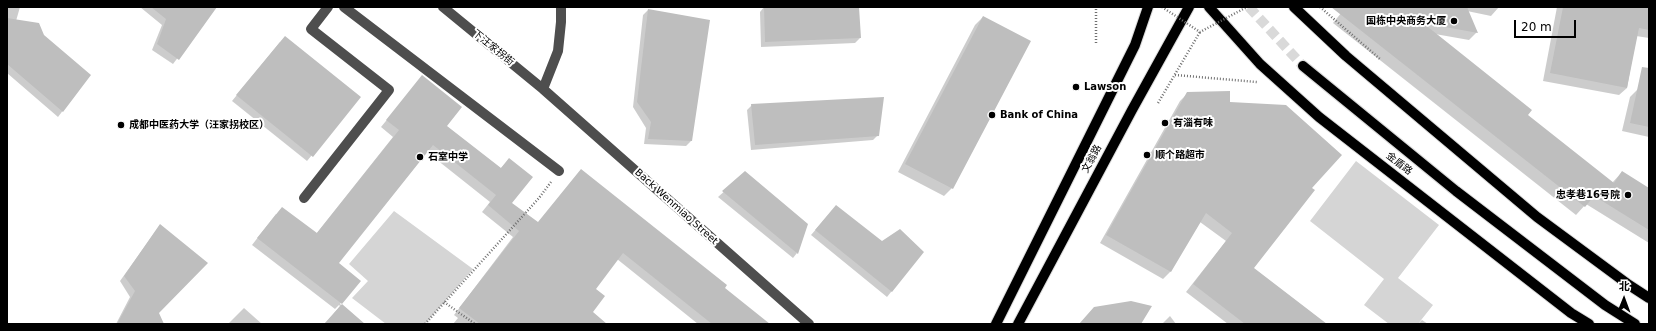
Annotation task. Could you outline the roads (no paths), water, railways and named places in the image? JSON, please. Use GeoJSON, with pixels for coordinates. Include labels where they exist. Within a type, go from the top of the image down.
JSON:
{"type":"FeatureCollection","features":[{"type":"Feature","properties":{"kind":"main road","name":"文翁路"},"geometry":{"type":"LineString","coordinates":[[996,324],[1135,46],[1148,7]]}},
{"type":"Feature","properties":{"kind":"main road","name":"文翁路"},"geometry":{"type":"LineString","coordinates":[[1018,324],[1132,110],[1189,7]]}},
{"type":"Feature","properties":{"kind":"main road","name":"金盾路"},"geometry":{"type":"LineString","coordinates":[[1209,7],[1260,64],[1319,117],[1571,313],[1589,324]]}},
{"type":"Feature","properties":{"kind":"main road"},"geometry":{"type":"LineString","coordinates":[[1294,7],[1346,56],[1537,217],[1649,298]]}},
{"type":"Feature","properties":{"kind":"main road","name":"金盾路"},"geometry":{"type":"LineString","coordinates":[[1303,66],[1462,196],[1605,305],[1635,324]]}},
{"type":"Feature","properties":{"kind":"street"},"geometry":{"type":"LineString","coordinates":[[304,198],[390,90],[311,29],[328,7]]}},
{"type":"Feature","properties":{"kind":"street"},"geometry":{"type":"LineString","coordinates":[[344,7],[559,171]]}},
{"type":"Feature","properties":{"kind":"street","name":"下汪家拐街"},"geometry":{"type":"LineString","coordinates":[[443,7],[543,89]]}},
{"type":"Feature","properties":{"kind":"street"},"geometry":{"type":"LineString","coordinates":[[543,89],[558,51],[561,7]]}},
{"type":"Feature","properties":{"kind":"street","name":"Back Wenmiao Street"},"geometry":{"type":"LineString","coordinates":[[543,89],[809,324]]}},
{"type":"Feature","properties":{"kind":"tunnel"},"geometry":{"type":"LineString","coordinates":[[1249,7],[1303,66]]}},
{"type":"Feature","properties":{"kind":"place","name":"国栋中央商务大厦"},"geometry":{"type":"Point","coordinates":[1454,21]}},
{"type":"Feature","properties":{"kind":"place","name":"Lawson"},"geometry":{"type":"Point","coordinates":[1076,87]}},
{"type":"Feature","properties":{"kind":"place","name":"Bank of China"},"geometry":{"type":"Point","coordinates":[992,115]}},
{"type":"Feature","properties":{"kind":"place","name":"有淄有味"},"geometry":{"type":"Point","coordinates":[1165,123]}},
{"type":"Feature","properties":{"kind":"place","name":"成都中医药大学（汪家拐校区）"},"geometry":{"type":"Point","coordinates":[121,125]}},
{"type":"Feature","properties":{"kind":"place","name":"顺个路超市"},"geometry":{"type":"Point","coordinates":[1147,155]}},
{"type":"Feature","properties":{"kind":"place","name":"石室中学"},"geometry":{"type":"Point","coordinates":[420,157]}},
{"type":"Feature","properties":{"kind":"place","name":"忠孝巷16号院"},"geometry":{"type":"Point","coordinates":[1628,195]}}]}
